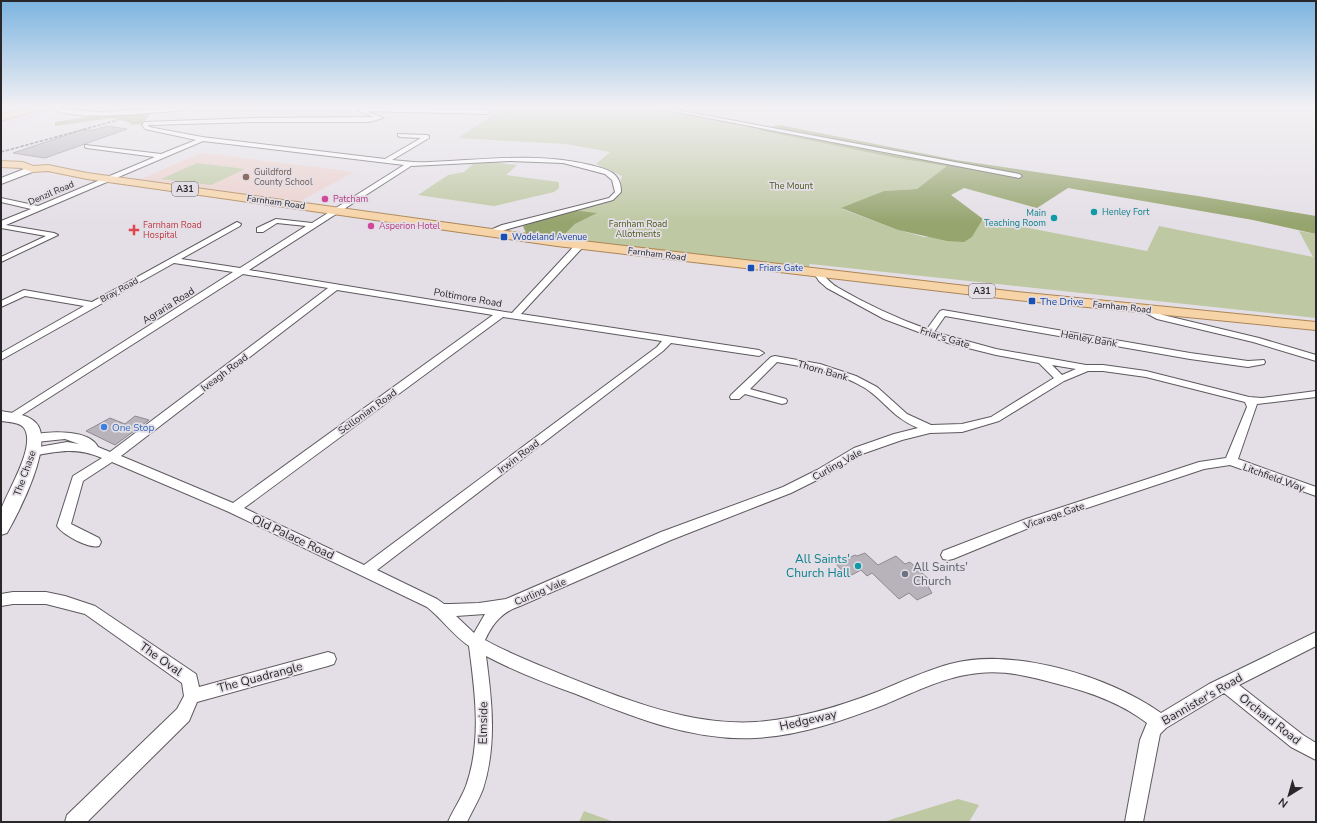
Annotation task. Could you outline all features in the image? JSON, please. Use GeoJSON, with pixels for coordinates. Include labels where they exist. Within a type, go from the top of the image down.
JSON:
{"type":"FeatureCollection","features":[{"type":"Feature","properties":{"kind":"main road","name":"Farnham Road"},"geometry":{"type":"LineString","coordinates":[[1,164],[15,164],[27,166],[32,169],[48,168],[107,179],[580,245],[1147,310],[1316,326]]}},
{"type":"Feature","properties":{"kind":"street"},"geometry":{"type":"LineString","coordinates":[[90,146],[163,156]]}},
{"type":"Feature","properties":{"kind":"street","name":"Denzil Road"},"geometry":{"type":"LineString","coordinates":[[1,225],[185,146]]}},
{"type":"Feature","properties":{"kind":"street"},"geometry":{"type":"LineString","coordinates":[[264,146],[410,164],[439,164],[482,160],[552,160],[577,164],[598,170],[612,176],[618,185],[618,192],[611,199],[505,227],[490,233]]}},
{"type":"Feature","properties":{"kind":"street"},"geometry":{"type":"LineString","coordinates":[[386,161],[411,146]]}},
{"type":"Feature","properties":{"kind":"street"},"geometry":{"type":"LineString","coordinates":[[865,146],[1019,176]]}},
{"type":"Feature","properties":{"kind":"street","name":"Agraria Road"},"geometry":{"type":"LineString","coordinates":[[6,417],[243,271],[410,164]]}},
{"type":"Feature","properties":{"kind":"street"},"geometry":{"type":"LineString","coordinates":[[1,181],[32,169]]}},
{"type":"Feature","properties":{"kind":"street"},"geometry":{"type":"LineString","coordinates":[[1,200],[39,208]]}},
{"type":"Feature","properties":{"kind":"street"},"geometry":{"type":"LineString","coordinates":[[260,230],[276,221],[281,220],[313,225]]}},
{"type":"Feature","properties":{"kind":"street","name":"Bray Road"},"geometry":{"type":"LineString","coordinates":[[1,357],[237,224]]}},
{"type":"Feature","properties":{"kind":"street"},"geometry":{"type":"LineString","coordinates":[[1,225],[54,235],[1,260]]}},
{"type":"Feature","properties":{"kind":"street"},"geometry":{"type":"LineString","coordinates":[[508,235],[516,225]]}},
{"type":"Feature","properties":{"kind":"street"},"geometry":{"type":"LineString","coordinates":[[514,316],[580,245]]}},
{"type":"Feature","properties":{"kind":"street","name":"Poltimore Road"},"geometry":{"type":"LineString","coordinates":[[173,260],[501,314],[759,353]]}},
{"type":"Feature","properties":{"kind":"street","name":"Friar's Gate"},"geometry":{"type":"LineString","coordinates":[[817,272],[818,276],[835,289],[875,312],[929,333],[999,352],[1087,368]]}},
{"type":"Feature","properties":{"kind":"street","name":"Iveagh Road"},"geometry":{"type":"LineString","coordinates":[[94,542],[70,531],[64,526],[77,479],[111,457],[336,286]]}},
{"type":"Feature","properties":{"kind":"street"},"geometry":{"type":"LineString","coordinates":[[1,304],[24,293],[92,306]]}},
{"type":"Feature","properties":{"kind":"street"},"geometry":{"type":"LineString","coordinates":[[1147,310],[1160,317],[1256,340],[1316,358]]}},
{"type":"Feature","properties":{"kind":"street","name":"Henley Bank"},"geometry":{"type":"LineString","coordinates":[[929,333],[943,313],[1190,356],[1248,364],[1260,362]]}},
{"type":"Feature","properties":{"kind":"street","name":"Scillonian Road"},"geometry":{"type":"LineString","coordinates":[[234,509],[501,314]]}},
{"type":"Feature","properties":{"kind":"street","name":"Irwin Road"},"geometry":{"type":"LineString","coordinates":[[366,571],[660,349],[668,340]]}},
{"type":"Feature","properties":{"kind":"street","name":"Thorn Bank"},"geometry":{"type":"LineString","coordinates":[[782,401],[739,393],[775,359],[796,362],[826,369],[863,383],[882,395],[901,416],[930,429]]}},
{"type":"Feature","properties":{"kind":"street"},"geometry":{"type":"LineString","coordinates":[[1043,361],[1060,379]]}},
{"type":"Feature","properties":{"kind":"street","name":"Curling Vale"},"geometry":{"type":"LineString","coordinates":[[442,610],[503,606],[527,597],[666,536],[788,490],[821,474],[858,451],[898,437],[930,429],[962,428],[995,419],[1060,379],[1087,368],[1120,370],[1178,381],[1249,400]]}},
{"type":"Feature","properties":{"kind":"street"},"geometry":{"type":"LineString","coordinates":[[1249,400],[1262,401],[1316,394]]}},
{"type":"Feature","properties":{"kind":"street","name":"Litchfield Way"},"geometry":{"type":"LineString","coordinates":[[1231,461],[1252,407],[1249,400]]}},
{"type":"Feature","properties":{"kind":"street"},"geometry":{"type":"LineString","coordinates":[[898,437],[901,416]]}},
{"type":"Feature","properties":{"kind":"street"},"geometry":{"type":"LineString","coordinates":[[6,417],[26,422],[31,426],[34,445]]}},
{"type":"Feature","properties":{"kind":"street","name":"Old Palace Road"},"geometry":{"type":"LineString","coordinates":[[34,445],[67,446],[97,451],[234,509],[432,603],[442,610],[466,636],[476,643]]}},
{"type":"Feature","properties":{"kind":"street","name":"The Chase"},"geometry":{"type":"LineString","coordinates":[[1,528],[21,485],[34,445]]}},
{"type":"Feature","properties":{"kind":"street","name":"Litchfield Way"},"geometry":{"type":"LineString","coordinates":[[1162,479],[1203,465],[1231,461],[1316,492]]}},
{"type":"Feature","properties":{"kind":"street","name":"Vicarage Gate"},"geometry":{"type":"LineString","coordinates":[[948,555],[1031,522],[1162,479]]}},
{"type":"Feature","properties":{"kind":"street","name":"The Oval"},"geometry":{"type":"LineString","coordinates":[[1,600],[13,598],[46,598],[66,602],[90,610],[190,679],[192,696]]}},
{"type":"Feature","properties":{"kind":"street","name":"Curling Vale"},"geometry":{"type":"LineString","coordinates":[[476,643],[482,631],[503,606]]}},
{"type":"Feature","properties":{"kind":"street","name":"Bannister's Road"},"geometry":{"type":"LineString","coordinates":[[1134,822],[1149,740],[1153,729],[1160,722],[1225,684],[1316,639]]}},
{"type":"Feature","properties":{"kind":"street","name":"Hedgeway"},"geometry":{"type":"LineString","coordinates":[[476,643],[530,669],[628,707],[703,728],[754,730],[821,719],[868,704],[915,684],[950,672],[989,665],[1015,667],[1079,682],[1128,701],[1160,722]]}},
{"type":"Feature","properties":{"kind":"street","name":"Elmside"},"geometry":{"type":"LineString","coordinates":[[457,822],[474,789],[484,744],[483,692],[476,643]]}},
{"type":"Feature","properties":{"kind":"street","name":"The Quadrangle"},"geometry":{"type":"LineString","coordinates":[[192,696],[328,659]]}},
{"type":"Feature","properties":{"kind":"street","name":"Orchard Road"},"geometry":{"type":"LineString","coordinates":[[1225,684],[1297,741],[1316,752]]}},
{"type":"Feature","properties":{"kind":"street"},"geometry":{"type":"LineString","coordinates":[[74,822],[183,715],[192,696]]}},
{"type":"Feature","properties":{"kind":"shaded area","name":"Guildford County School"},"geometry":{"type":"Polygon","coordinates":[[[201,153],[354,172],[298,202],[139,180],[201,153]]]}},
{"type":"Feature","properties":{"kind":"green space","name":"The Mount"},"geometry":{"type":"Polygon","coordinates":[[[579,146],[854,146],[948,166],[917,189],[884,191],[842,209],[898,230],[924,237],[972,237],[983,219],[1147,251],[1159,226],[1313,257],[1299,231],[1316,234],[1316,318],[810,264],[807,270],[559,240],[575,224],[596,213],[574,210],[611,199],[618,192],[622,176],[596,164],[610,152],[579,146]]]}},
{"type":"Feature","properties":{"kind":"green space"},"geometry":{"type":"Polygon","coordinates":[[[839,146],[887,146],[956,160],[1198,196],[1316,216],[1316,234],[1253,220],[1068,188],[1037,208],[964,188],[951,195],[983,219],[972,237],[964,242],[947,241],[898,230],[841,208],[884,191],[917,189],[947,166],[839,146]]]}},
{"type":"Feature","properties":{"kind":"green space"},"geometry":{"type":"Polygon","coordinates":[[[489,162],[517,165],[506,175],[559,182],[559,188],[554,192],[494,206],[418,195],[448,175],[464,172],[473,164],[489,162]]]}},
{"type":"Feature","properties":{"kind":"green space"},"geometry":{"type":"Polygon","coordinates":[[[197,163],[245,169],[211,185],[161,179],[197,163]]]}},
{"type":"Feature","properties":{"kind":"green space"},"geometry":{"type":"Polygon","coordinates":[[[574,210],[597,213],[575,224],[559,240],[526,233],[523,226],[574,210]]]}},
{"type":"Feature","properties":{"kind":"green space"},"geometry":{"type":"Polygon","coordinates":[[[958,799],[979,805],[969,822],[883,822],[958,799]]]}},
{"type":"Feature","properties":{"kind":"green space"},"geometry":{"type":"Polygon","coordinates":[[[584,811],[614,822],[579,822],[584,811]]]}},
{"type":"Feature","properties":{"kind":"building"},"geometry":{"type":"Polygon","coordinates":[[[33,146],[78,146],[45,158],[13,153],[33,146]]]}},
{"type":"Feature","properties":{"kind":"building"},"geometry":{"type":"Polygon","coordinates":[[[135,416],[149,420],[115,445],[86,431],[110,418],[125,424],[135,416]]]}},
{"type":"Feature","properties":{"kind":"building","name":"All Saints' Church"},"geometry":{"type":"Polygon","coordinates":[[[865,553],[878,565],[896,556],[905,564],[910,562],[931,581],[926,583],[932,593],[917,600],[909,593],[899,599],[872,573],[867,576],[861,570],[848,577],[836,564],[855,555],[857,556],[865,553]]]}},
{"type":"Feature","properties":{"kind":"railway"},"geometry":{"type":"LineString","coordinates":[[1,152],[21,146]]}},
{"type":"Feature","properties":{"kind":"place","name":"Guildford County School"},"geometry":{"type":"Point","coordinates":[246,177]}},
{"type":"Feature","properties":{"kind":"place","name":"Patcham"},"geometry":{"type":"Point","coordinates":[325,199]}},
{"type":"Feature","properties":{"kind":"place","name":"Henley Fort"},"geometry":{"type":"Point","coordinates":[1094,212]}},
{"type":"Feature","properties":{"kind":"place","name":"Main Teaching Room"},"geometry":{"type":"Point","coordinates":[1054,218]}},
{"type":"Feature","properties":{"kind":"place","name":"Asperion Hotel"},"geometry":{"type":"Point","coordinates":[371,226]}},
{"type":"Feature","properties":{"kind":"place","name":"Farnham Road Hospital"},"geometry":{"type":"Point","coordinates":[134,230]}},
{"type":"Feature","properties":{"kind":"place","name":"Wodeland Avenue"},"geometry":{"type":"Point","coordinates":[504,237]}},
{"type":"Feature","properties":{"kind":"place","name":"Friars Gate"},"geometry":{"type":"Point","coordinates":[751,268]}},
{"type":"Feature","properties":{"kind":"place","name":"The Drive"},"geometry":{"type":"Point","coordinates":[1032,301]}},
{"type":"Feature","properties":{"kind":"place","name":"One Stop"},"geometry":{"type":"Point","coordinates":[104,427]}},
{"type":"Feature","properties":{"kind":"place","name":"All Saints' Church Hall"},"geometry":{"type":"Point","coordinates":[858,566]}},
{"type":"Feature","properties":{"kind":"place","name":"All Saints' Church"},"geometry":{"type":"Point","coordinates":[905,574]}},
{"type":"Feature","properties":{"kind":"park label","name":"Farnham Road Allotments"},"geometry":{"type":"Point","coordinates":[638,230]}}]}
